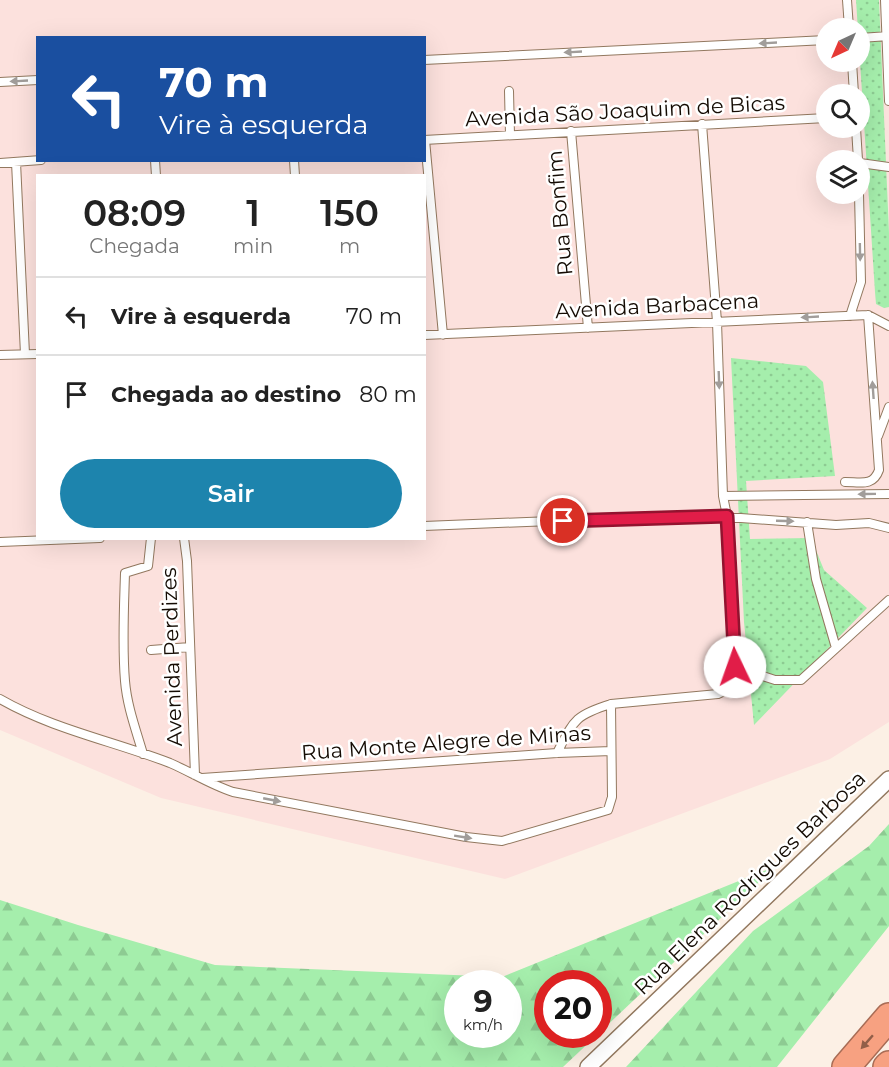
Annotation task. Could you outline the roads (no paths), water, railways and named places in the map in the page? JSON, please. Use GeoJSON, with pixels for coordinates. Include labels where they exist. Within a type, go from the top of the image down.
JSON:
{"type":"FeatureCollection","features":[{"type":"Feature","properties":{"kind":"highway"},"geometry":{"type":"LineString","coordinates":[[846,1067],[889,1017]]}},
{"type":"Feature","properties":{"kind":"street","name":"Rua Elena Rodrigues Barbosa"},"geometry":{"type":"LineString","coordinates":[[588,1067],[889,779]]}},
{"type":"Feature","properties":{"kind":"lane"},"geometry":{"type":"LineString","coordinates":[[847,0],[848,18]]}},
{"type":"Feature","properties":{"kind":"lane"},"geometry":{"type":"LineString","coordinates":[[885,0],[889,101]]}},
{"type":"Feature","properties":{"kind":"lane"},"geometry":{"type":"LineString","coordinates":[[870,38],[888,37]]}},
{"type":"Feature","properties":{"kind":"lane"},"geometry":{"type":"LineString","coordinates":[[426,60],[816,40]]}},
{"type":"Feature","properties":{"kind":"lane"},"geometry":{"type":"LineString","coordinates":[[0,82],[36,80]]}},
{"type":"Feature","properties":{"kind":"lane"},"geometry":{"type":"LineString","coordinates":[[509,91],[510,135]]}},
{"type":"Feature","properties":{"kind":"lane","name":"Avenida São Joaquim de Bicas"},"geometry":{"type":"LineString","coordinates":[[426,140],[816,118]]}},
{"type":"Feature","properties":{"kind":"lane"},"geometry":{"type":"LineString","coordinates":[[557,753],[577,719],[588,711],[611,704],[718,694],[729,689],[734,681],[727,516],[723,496],[717,322],[702,124]]}},
{"type":"Feature","properties":{"kind":"lane","name":"Rua Bonfim"},"geometry":{"type":"LineString","coordinates":[[572,132],[588,328]]}},
{"type":"Feature","properties":{"kind":"lane"},"geometry":{"type":"LineString","coordinates":[[426,151],[443,334]]}},
{"type":"Feature","properties":{"kind":"lane"},"geometry":{"type":"LineString","coordinates":[[0,163],[36,160]]}},
{"type":"Feature","properties":{"kind":"lane"},"geometry":{"type":"LineString","coordinates":[[16,162],[25,354]]}},
{"type":"Feature","properties":{"kind":"lane"},"geometry":{"type":"LineString","coordinates":[[870,164],[889,167]]}},
{"type":"Feature","properties":{"kind":"lane"},"geometry":{"type":"LineString","coordinates":[[850,315],[861,282],[859,204]]}},
{"type":"Feature","properties":{"kind":"lane","name":"Avenida Barbacena"},"geometry":{"type":"LineString","coordinates":[[426,335],[850,315],[868,315],[889,326]]}},
{"type":"Feature","properties":{"kind":"lane"},"geometry":{"type":"LineString","coordinates":[[845,482],[871,482],[876,479],[879,470],[868,315]]}},
{"type":"Feature","properties":{"kind":"lane"},"geometry":{"type":"LineString","coordinates":[[0,355],[36,354]]}},
{"type":"Feature","properties":{"kind":"lane"},"geometry":{"type":"LineString","coordinates":[[877,440],[889,407]]}},
{"type":"Feature","properties":{"kind":"lane"},"geometry":{"type":"LineString","coordinates":[[723,496],[889,494]]}},
{"type":"Feature","properties":{"kind":"lane"},"geometry":{"type":"LineString","coordinates":[[426,526],[727,516],[836,525],[869,523],[889,528]]}},
{"type":"Feature","properties":{"kind":"lane"},"geometry":{"type":"LineString","coordinates":[[807,522],[816,579],[836,648]]}},
{"type":"Feature","properties":{"kind":"lane"},"geometry":{"type":"LineString","coordinates":[[0,542],[50,540]]}},
{"type":"Feature","properties":{"kind":"lane"},"geometry":{"type":"LineString","coordinates":[[143,754],[128,702],[125,681],[125,573],[148,566],[151,540]]}},
{"type":"Feature","properties":{"kind":"lane","name":"Avenida Perdizes"},"geometry":{"type":"LineString","coordinates":[[184,540],[198,776]]}},
{"type":"Feature","properties":{"kind":"lane"},"geometry":{"type":"LineString","coordinates":[[735,667],[775,680],[801,680],[889,600]]}},
{"type":"Feature","properties":{"kind":"lane"},"geometry":{"type":"LineString","coordinates":[[151,650],[190,647]]}},
{"type":"Feature","properties":{"kind":"lane","name":"Rua Monte Alegre de Minas"},"geometry":{"type":"LineString","coordinates":[[0,699],[26,714],[143,754],[233,792],[466,837],[502,841],[608,810],[612,798],[611,751],[198,776]]}},
{"type":"Feature","properties":{"kind":"lane"},"geometry":{"type":"LineString","coordinates":[[611,704],[611,751]]}}]}
